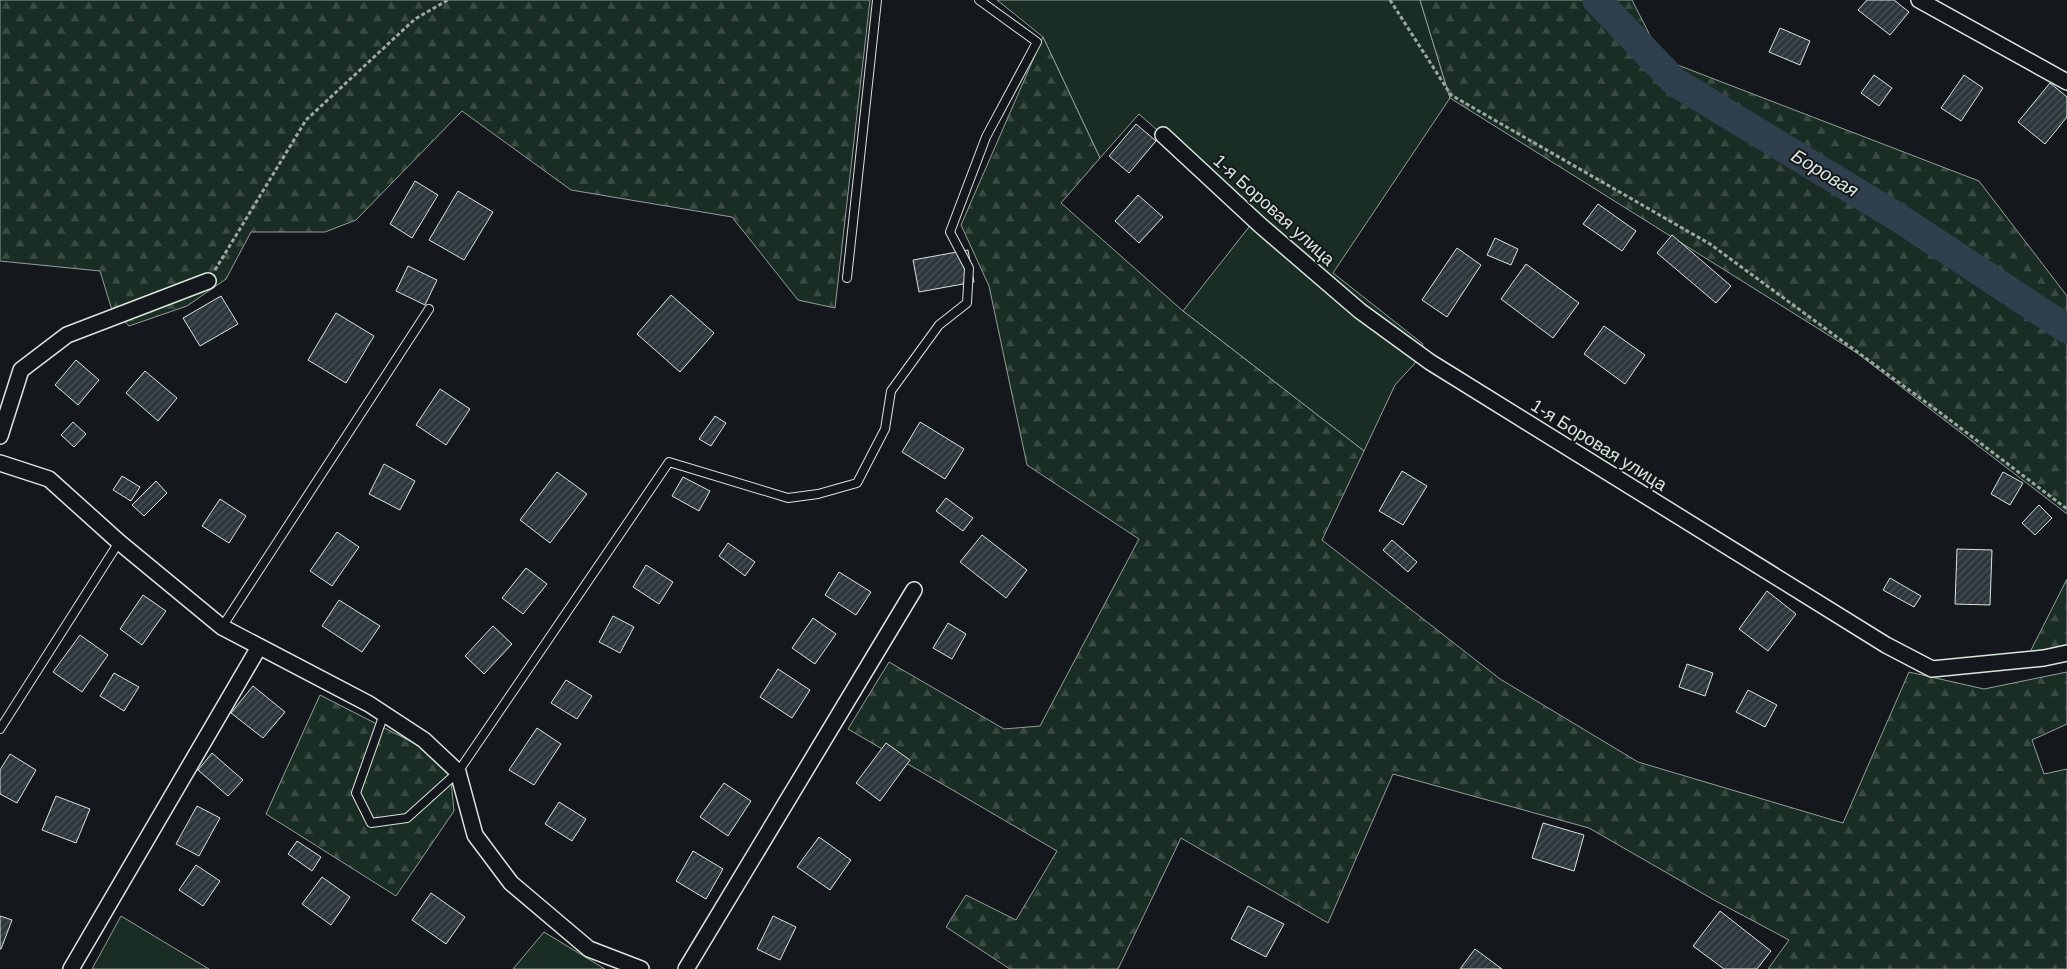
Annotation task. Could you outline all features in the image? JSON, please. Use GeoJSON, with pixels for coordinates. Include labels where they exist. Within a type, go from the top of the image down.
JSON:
{"type":"FeatureCollection","features":[{"type":"Feature","properties":{"kind":"street"},"geometry":{"type":"LineString","coordinates":[[1919,0],[2067,82]]}},
{"type":"Feature","properties":{"kind":"street","name":"1-я Боровая улица"},"geometry":{"type":"LineString","coordinates":[[1163,135],[1260,225],[1353,305],[1430,362],[1886,646],[1932,670],[2044,658],[2067,653]]}},
{"type":"Feature","properties":{"kind":"street"},"geometry":{"type":"LineString","coordinates":[[0,436],[21,370],[67,335],[208,281]]}},
{"type":"Feature","properties":{"kind":"street"},"geometry":{"type":"LineString","coordinates":[[0,463],[49,479],[118,542],[222,627],[368,704],[424,740],[458,772],[474,835],[511,883],[589,949],[640,969]]}},
{"type":"Feature","properties":{"kind":"street"},"geometry":{"type":"LineString","coordinates":[[686,969],[914,590]]}},
{"type":"Feature","properties":{"kind":"street"},"geometry":{"type":"LineString","coordinates":[[72,969],[259,647]]}},
{"type":"Feature","properties":{"kind":"lane"},"geometry":{"type":"LineString","coordinates":[[847,278],[877,0]]}},
{"type":"Feature","properties":{"kind":"lane"},"geometry":{"type":"LineString","coordinates":[[384,714],[356,792],[371,823],[406,818],[458,772],[669,462],[788,498],[818,494],[857,483],[885,429],[892,391],[939,325],[967,303],[969,268],[950,232],[986,137],[1037,42],[979,0]]}},
{"type":"Feature","properties":{"kind":"lane"},"geometry":{"type":"LineString","coordinates":[[222,627],[429,309]]}},
{"type":"Feature","properties":{"kind":"lane"},"geometry":{"type":"LineString","coordinates":[[0,729],[118,542]]}},
{"type":"Feature","properties":{"kind":"path"},"geometry":{"type":"LineString","coordinates":[[208,281],[306,120],[415,19],[448,0]]}},
{"type":"Feature","properties":{"kind":"path"},"geometry":{"type":"LineString","coordinates":[[1390,0],[1451,95],[1710,244],[1946,417],[2067,509]]}},
{"type":"Feature","properties":{"kind":"green space"},"geometry":{"type":"Polygon","coordinates":[[[0,0],[870,0],[835,308],[798,300],[732,217],[571,190],[462,111],[356,220],[325,232],[251,232],[226,279],[187,306],[129,326],[111,307],[100,271],[0,261],[0,0]]]}},
{"type":"Feature","properties":{"kind":"green space"},"geometry":{"type":"Polygon","coordinates":[[[997,0],[1420,0],[1450,98],[1333,273],[1423,344],[1416,362],[1395,385],[1364,451],[1183,311],[1256,218],[1139,114],[1100,158],[1043,37],[997,0]]]}},
{"type":"Feature","properties":{"kind":"green space"},"geometry":{"type":"Polygon","coordinates":[[[1420,0],[1632,0],[1662,59],[1979,181],[2067,296],[2067,514],[1857,353],[1450,98],[1420,0]]]}},
{"type":"Feature","properties":{"kind":"green space"},"geometry":{"type":"Polygon","coordinates":[[[1043,37],[1100,158],[1061,203],[1183,311],[1364,451],[1322,540],[1500,679],[1638,762],[1843,823],[1909,672],[1984,689],[2067,672],[2067,724],[2032,740],[2044,774],[2067,769],[2067,969],[1768,969],[1789,940],[1714,900],[1589,828],[1393,774],[1328,923],[1181,838],[1118,969],[1010,969],[946,927],[966,895],[1016,920],[1057,851],[848,729],[889,662],[1004,729],[1040,726],[1139,539],[1027,465],[989,286],[961,225],[1043,37]]]}},
{"type":"Feature","properties":{"kind":"green space"},"geometry":{"type":"Polygon","coordinates":[[[2067,579],[2067,645],[2027,658],[2067,579]]]}},
{"type":"Feature","properties":{"kind":"green space"},"geometry":{"type":"Polygon","coordinates":[[[320,695],[449,761],[454,811],[396,896],[266,814],[320,695]]]}},
{"type":"Feature","properties":{"kind":"green space"},"geometry":{"type":"Polygon","coordinates":[[[121,916],[209,969],[92,969],[121,916]]]}},
{"type":"Feature","properties":{"kind":"green space"},"geometry":{"type":"Polygon","coordinates":[[[544,932],[605,969],[513,969],[544,932]]]}},
{"type":"Feature","properties":{"kind":"building"},"geometry":{"type":"Polygon","coordinates":[[[1867,0],[1894,0],[1909,12],[1890,35],[1858,10],[1867,0]]]}},
{"type":"Feature","properties":{"kind":"building"},"geometry":{"type":"Polygon","coordinates":[[[1780,28],[1810,41],[1800,65],[1769,52],[1780,28]]]}},
{"type":"Feature","properties":{"kind":"building"},"geometry":{"type":"Polygon","coordinates":[[[1874,75],[1892,88],[1879,106],[1861,93],[1874,75]]]}},
{"type":"Feature","properties":{"kind":"building"},"geometry":{"type":"Polygon","coordinates":[[[1964,75],[1983,88],[1961,121],[1941,108],[1964,75]]]}},
{"type":"Feature","properties":{"kind":"building"},"geometry":{"type":"Polygon","coordinates":[[[2050,83],[2067,97],[2067,117],[2045,144],[2018,122],[2050,83]]]}},
{"type":"Feature","properties":{"kind":"building"},"geometry":{"type":"Polygon","coordinates":[[[1136,124],[1156,141],[1129,173],[1109,156],[1136,124]]]}},
{"type":"Feature","properties":{"kind":"building"},"geometry":{"type":"Polygon","coordinates":[[[415,181],[438,195],[412,238],[390,224],[415,181]]]}},
{"type":"Feature","properties":{"kind":"building"},"geometry":{"type":"Polygon","coordinates":[[[458,191],[493,212],[464,260],[429,240],[458,191]]]}},
{"type":"Feature","properties":{"kind":"building"},"geometry":{"type":"Polygon","coordinates":[[[1138,195],[1163,217],[1139,243],[1115,221],[1138,195]]]}},
{"type":"Feature","properties":{"kind":"building"},"geometry":{"type":"Polygon","coordinates":[[[1598,204],[1636,231],[1622,251],[1583,224],[1598,204]]]}},
{"type":"Feature","properties":{"kind":"building"},"geometry":{"type":"Polygon","coordinates":[[[1672,235],[1731,286],[1716,303],[1657,253],[1672,235]]]}},
{"type":"Feature","properties":{"kind":"building"},"geometry":{"type":"Polygon","coordinates":[[[1495,238],[1518,249],[1511,265],[1487,255],[1495,238]]]}},
{"type":"Feature","properties":{"kind":"building"},"geometry":{"type":"Polygon","coordinates":[[[1457,248],[1481,265],[1447,317],[1422,300],[1457,248]]]}},
{"type":"Feature","properties":{"kind":"building"},"geometry":{"type":"Polygon","coordinates":[[[968,250],[974,282],[919,292],[913,260],[968,250]]]}},
{"type":"Feature","properties":{"kind":"building"},"geometry":{"type":"Polygon","coordinates":[[[1526,264],[1579,303],[1553,338],[1501,299],[1526,264]]]}},
{"type":"Feature","properties":{"kind":"building"},"geometry":{"type":"Polygon","coordinates":[[[408,266],[437,280],[425,305],[396,291],[408,266]]]}},
{"type":"Feature","properties":{"kind":"building"},"geometry":{"type":"Polygon","coordinates":[[[671,295],[714,333],[680,372],[637,334],[671,295]]]}},
{"type":"Feature","properties":{"kind":"building"},"geometry":{"type":"Polygon","coordinates":[[[221,296],[238,324],[200,346],[183,318],[221,296]]]}},
{"type":"Feature","properties":{"kind":"building"},"geometry":{"type":"Polygon","coordinates":[[[336,313],[374,336],[346,383],[308,360],[336,313]]]}},
{"type":"Feature","properties":{"kind":"building"},"geometry":{"type":"Polygon","coordinates":[[[1604,326],[1645,355],[1625,384],[1584,354],[1604,326]]]}},
{"type":"Feature","properties":{"kind":"building"},"geometry":{"type":"Polygon","coordinates":[[[76,360],[99,380],[78,405],[55,385],[76,360]]]}},
{"type":"Feature","properties":{"kind":"building"},"geometry":{"type":"Polygon","coordinates":[[[145,371],[177,398],[158,421],[126,393],[145,371]]]}},
{"type":"Feature","properties":{"kind":"building"},"geometry":{"type":"Polygon","coordinates":[[[440,389],[470,409],[446,445],[416,425],[440,389]]]}},
{"type":"Feature","properties":{"kind":"building"},"geometry":{"type":"Polygon","coordinates":[[[715,416],[726,423],[711,446],[699,439],[715,416]]]}},
{"type":"Feature","properties":{"kind":"building"},"geometry":{"type":"Polygon","coordinates":[[[73,422],[86,434],[74,447],[61,435],[73,422]]]}},
{"type":"Feature","properties":{"kind":"building"},"geometry":{"type":"Polygon","coordinates":[[[920,422],[964,449],[945,479],[902,452],[920,422]]]}},
{"type":"Feature","properties":{"kind":"building"},"geometry":{"type":"Polygon","coordinates":[[[384,464],[415,481],[400,510],[369,494],[384,464]]]}},
{"type":"Feature","properties":{"kind":"building"},"geometry":{"type":"Polygon","coordinates":[[[1402,471],[1427,486],[1403,525],[1379,511],[1402,471]]]}},
{"type":"Feature","properties":{"kind":"building"},"geometry":{"type":"Polygon","coordinates":[[[557,472],[587,494],[550,543],[520,520],[557,472]]]}},
{"type":"Feature","properties":{"kind":"building"},"geometry":{"type":"Polygon","coordinates":[[[2003,472],[2023,483],[2010,505],[1991,494],[2003,472]]]}},
{"type":"Feature","properties":{"kind":"building"},"geometry":{"type":"Polygon","coordinates":[[[122,476],[140,487],[131,501],[113,490],[122,476]]]}},
{"type":"Feature","properties":{"kind":"building"},"geometry":{"type":"Polygon","coordinates":[[[683,477],[710,491],[699,511],[672,496],[683,477]]]}},
{"type":"Feature","properties":{"kind":"building"},"geometry":{"type":"Polygon","coordinates":[[[156,481],[167,493],[144,516],[132,505],[156,481]]]}},
{"type":"Feature","properties":{"kind":"building"},"geometry":{"type":"Polygon","coordinates":[[[946,498],[973,518],[963,531],[936,511],[946,498]]]}},
{"type":"Feature","properties":{"kind":"building"},"geometry":{"type":"Polygon","coordinates":[[[220,499],[246,516],[229,543],[202,526],[220,499]]]}},
{"type":"Feature","properties":{"kind":"building"},"geometry":{"type":"Polygon","coordinates":[[[2039,505],[2052,518],[2035,535],[2022,523],[2039,505]]]}},
{"type":"Feature","properties":{"kind":"building"},"geometry":{"type":"Polygon","coordinates":[[[337,532],[359,547],[332,586],[310,571],[337,532]]]}},
{"type":"Feature","properties":{"kind":"building"},"geometry":{"type":"Polygon","coordinates":[[[982,535],[1027,570],[1006,598],[960,562],[982,535]]]}},
{"type":"Feature","properties":{"kind":"building"},"geometry":{"type":"Polygon","coordinates":[[[1392,540],[1417,562],[1408,572],[1383,550],[1392,540]]]}},
{"type":"Feature","properties":{"kind":"building"},"geometry":{"type":"Polygon","coordinates":[[[728,543],[755,562],[745,576],[719,556],[728,543]]]}},
{"type":"Feature","properties":{"kind":"building"},"geometry":{"type":"Polygon","coordinates":[[[1957,549],[1992,550],[1990,605],[1955,604],[1957,549]]]}},
{"type":"Feature","properties":{"kind":"building"},"geometry":{"type":"Polygon","coordinates":[[[646,565],[673,582],[659,604],[633,587],[646,565]]]}},
{"type":"Feature","properties":{"kind":"building"},"geometry":{"type":"Polygon","coordinates":[[[526,568],[547,584],[523,614],[502,598],[526,568]]]}},
{"type":"Feature","properties":{"kind":"building"},"geometry":{"type":"Polygon","coordinates":[[[839,572],[871,592],[856,615],[825,595],[839,572]]]}},
{"type":"Feature","properties":{"kind":"building"},"geometry":{"type":"Polygon","coordinates":[[[1890,578],[1921,596],[1914,607],[1883,590],[1890,578]]]}},
{"type":"Feature","properties":{"kind":"building"},"geometry":{"type":"Polygon","coordinates":[[[1767,591],[1796,614],[1768,651],[1739,629],[1767,591]]]}},
{"type":"Feature","properties":{"kind":"building"},"geometry":{"type":"Polygon","coordinates":[[[143,595],[166,611],[142,645],[120,629],[143,595]]]}},
{"type":"Feature","properties":{"kind":"building"},"geometry":{"type":"Polygon","coordinates":[[[339,600],[380,626],[362,652],[322,626],[339,600]]]}},
{"type":"Feature","properties":{"kind":"building"},"geometry":{"type":"Polygon","coordinates":[[[613,616],[634,627],[620,653],[599,642],[613,616]]]}},
{"type":"Feature","properties":{"kind":"building"},"geometry":{"type":"Polygon","coordinates":[[[813,618],[836,634],[815,664],[792,648],[813,618]]]}},
{"type":"Feature","properties":{"kind":"building"},"geometry":{"type":"Polygon","coordinates":[[[948,623],[966,634],[952,659],[933,648],[948,623]]]}},
{"type":"Feature","properties":{"kind":"building"},"geometry":{"type":"Polygon","coordinates":[[[493,626],[512,644],[484,674],[465,656],[493,626]]]}},
{"type":"Feature","properties":{"kind":"building"},"geometry":{"type":"Polygon","coordinates":[[[80,635],[108,655],[82,692],[53,672],[80,635]]]}},
{"type":"Feature","properties":{"kind":"building"},"geometry":{"type":"Polygon","coordinates":[[[1687,664],[1713,673],[1705,696],[1679,687],[1687,664]]]}},
{"type":"Feature","properties":{"kind":"building"},"geometry":{"type":"Polygon","coordinates":[[[778,669],[810,690],[792,718],[760,697],[778,669]]]}},
{"type":"Feature","properties":{"kind":"building"},"geometry":{"type":"Polygon","coordinates":[[[114,673],[139,687],[124,711],[100,696],[114,673]]]}},
{"type":"Feature","properties":{"kind":"building"},"geometry":{"type":"Polygon","coordinates":[[[566,680],[592,696],[577,719],[551,703],[566,680]]]}},
{"type":"Feature","properties":{"kind":"building"},"geometry":{"type":"Polygon","coordinates":[[[253,686],[285,712],[263,738],[231,713],[253,686]]]}},
{"type":"Feature","properties":{"kind":"building"},"geometry":{"type":"Polygon","coordinates":[[[1748,690],[1777,705],[1765,727],[1736,712],[1748,690]]]}},
{"type":"Feature","properties":{"kind":"building"},"geometry":{"type":"Polygon","coordinates":[[[537,728],[561,744],[534,785],[509,770],[537,728]]]}},
{"type":"Feature","properties":{"kind":"building"},"geometry":{"type":"Polygon","coordinates":[[[886,743],[910,760],[880,801],[856,783],[886,743]]]}},
{"type":"Feature","properties":{"kind":"building"},"geometry":{"type":"Polygon","coordinates":[[[212,753],[243,780],[228,796],[198,770],[212,753]]]}},
{"type":"Feature","properties":{"kind":"building"},"geometry":{"type":"Polygon","coordinates":[[[10,754],[36,770],[17,803],[0,794],[0,770],[10,754]]]}},
{"type":"Feature","properties":{"kind":"building"},"geometry":{"type":"Polygon","coordinates":[[[724,783],[751,801],[728,836],[700,817],[724,783]]]}},
{"type":"Feature","properties":{"kind":"building"},"geometry":{"type":"Polygon","coordinates":[[[56,796],[90,809],[76,843],[42,830],[56,796]]]}},
{"type":"Feature","properties":{"kind":"building"},"geometry":{"type":"Polygon","coordinates":[[[559,802],[586,819],[572,841],[545,824],[559,802]]]}},
{"type":"Feature","properties":{"kind":"building"},"geometry":{"type":"Polygon","coordinates":[[[197,806],[220,818],[199,856],[176,844],[197,806]]]}},
{"type":"Feature","properties":{"kind":"building"},"geometry":{"type":"Polygon","coordinates":[[[1543,823],[1584,835],[1574,871],[1532,858],[1543,823]]]}},
{"type":"Feature","properties":{"kind":"building"},"geometry":{"type":"Polygon","coordinates":[[[819,837],[851,860],[830,890],[797,867],[819,837]]]}},
{"type":"Feature","properties":{"kind":"building"},"geometry":{"type":"Polygon","coordinates":[[[297,841],[321,857],[312,871],[288,854],[297,841]]]}},
{"type":"Feature","properties":{"kind":"building"},"geometry":{"type":"Polygon","coordinates":[[[693,851],[723,869],[706,899],[676,881],[693,851]]]}},
{"type":"Feature","properties":{"kind":"building"},"geometry":{"type":"Polygon","coordinates":[[[196,865],[220,881],[203,906],[179,890],[196,865]]]}},
{"type":"Feature","properties":{"kind":"building"},"geometry":{"type":"Polygon","coordinates":[[[322,877],[350,897],[331,925],[302,904],[322,877]]]}},
{"type":"Feature","properties":{"kind":"building"},"geometry":{"type":"Polygon","coordinates":[[[431,893],[465,917],[446,944],[412,920],[431,893]]]}},
{"type":"Feature","properties":{"kind":"building"},"geometry":{"type":"Polygon","coordinates":[[[1248,906],[1284,924],[1266,957],[1231,939],[1248,906]]]}},
{"type":"Feature","properties":{"kind":"building"},"geometry":{"type":"Polygon","coordinates":[[[1720,911],[1771,951],[1757,969],[1724,969],[1693,946],[1720,911]]]}},
{"type":"Feature","properties":{"kind":"building"},"geometry":{"type":"Polygon","coordinates":[[[0,916],[12,920],[1,949],[0,949],[0,916]]]}},
{"type":"Feature","properties":{"kind":"building"},"geometry":{"type":"Polygon","coordinates":[[[773,916],[796,927],[780,960],[757,949],[773,916]]]}},
{"type":"Feature","properties":{"kind":"building"},"geometry":{"type":"Polygon","coordinates":[[[1475,949],[1502,969],[1460,969],[1475,949]]]}},
{"type":"Feature","properties":{"kind":"waterway","name":"Боровая"},"geometry":{"type":"LineString","coordinates":[[1597,0],[1675,82],[1899,218],[2067,329]]}}]}
